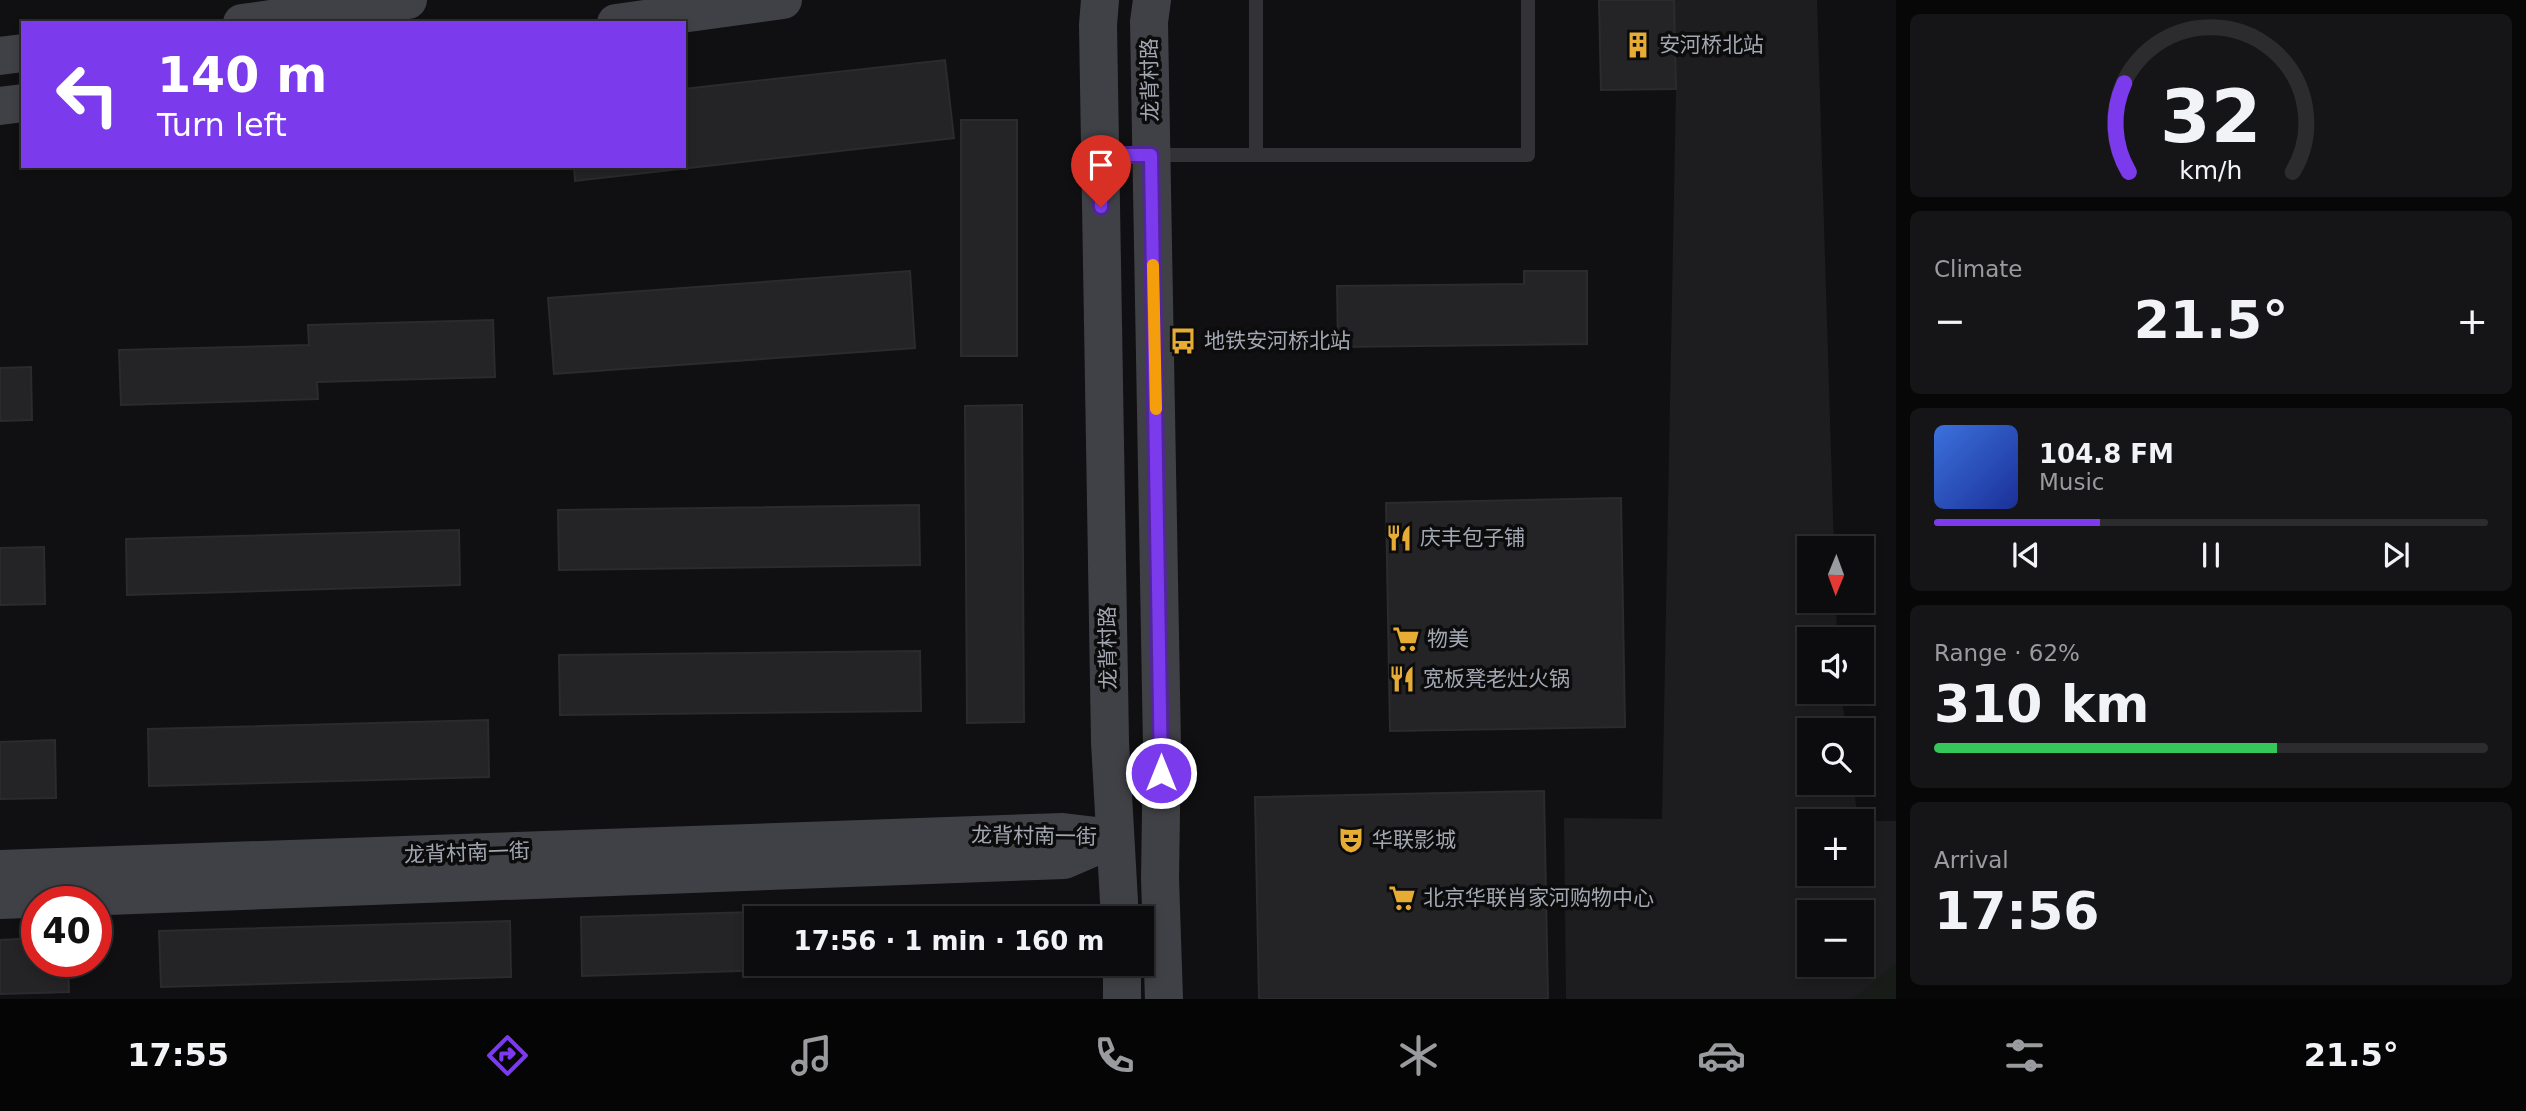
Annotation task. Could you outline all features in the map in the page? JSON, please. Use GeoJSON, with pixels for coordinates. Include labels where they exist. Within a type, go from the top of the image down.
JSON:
{"type":"FeatureCollection","features":[{"type":"Feature","properties":{"kind":"street"},"geometry":{"type":"LineString","coordinates":[[256,21],[408,0]]}},
{"type":"Feature","properties":{"kind":"street"},"geometry":{"type":"LineString","coordinates":[[630,21],[783,0]]}},
{"type":"Feature","properties":{"kind":"street","name":"龙背村路"},"geometry":{"type":"LineString","coordinates":[[1100,0],[1098,25],[1110,742],[1119,906]]}},
{"type":"Feature","properties":{"kind":"street","name":"龙背村路"},"geometry":{"type":"LineString","coordinates":[[1152,0],[1149,22],[1162,747],[1160,878],[1164,999]]}},
{"type":"Feature","properties":{"kind":"street"},"geometry":{"type":"LineString","coordinates":[[0,56],[21,53]]}},
{"type":"Feature","properties":{"kind":"street"},"geometry":{"type":"LineString","coordinates":[[0,106],[21,103]]}},
{"type":"Feature","properties":{"kind":"street","name":"龙背村南一街"},"geometry":{"type":"LineString","coordinates":[[0,869],[1063,832],[1115,838]]}},
{"type":"Feature","properties":{"kind":"street","name":"龙背村南一街"},"geometry":{"type":"LineString","coordinates":[[0,900],[1065,860],[1115,838]]}},
{"type":"Feature","properties":{"kind":"street"},"geometry":{"type":"LineString","coordinates":[[1122,976],[1122,999]]}},
{"type":"Feature","properties":{"kind":"lane"},"geometry":{"type":"LineString","coordinates":[[1256,0],[1256,155]]}},
{"type":"Feature","properties":{"kind":"lane"},"geometry":{"type":"LineString","coordinates":[[1101,155],[1528,155],[1528,0]]}},
{"type":"Feature","properties":{"kind":"shaded area"},"geometry":{"type":"Polygon","coordinates":[[[1674,0],[1817,0],[1834,536],[1797,536],[1797,613],[1836,613],[1837,627],[1797,627],[1797,704],[1843,704],[1844,718],[1797,718],[1797,795],[1855,795],[1856,809],[1797,809],[1797,886],[1874,886],[1874,821],[1896,821],[1896,999],[1566,999],[1564,818],[1662,819],[1676,89],[1674,0]]]}},
{"type":"Feature","properties":{"kind":"shaded area"},"geometry":{"type":"Polygon","coordinates":[[[1896,963],[1896,999],[1853,999],[1896,963]]]}},
{"type":"Feature","properties":{"kind":"building","name":"安河桥北站"},"geometry":{"type":"Polygon","coordinates":[[[1599,0],[1674,0],[1676,89],[1601,90],[1599,0]]]}},
{"type":"Feature","properties":{"kind":"building"},"geometry":{"type":"Polygon","coordinates":[[[945,60],[954,138],[575,181],[574,168],[686,168],[686,89],[945,60]]]}},
{"type":"Feature","properties":{"kind":"building"},"geometry":{"type":"Polygon","coordinates":[[[961,120],[1017,120],[1017,356],[961,356],[961,120]]]}},
{"type":"Feature","properties":{"kind":"building"},"geometry":{"type":"Polygon","coordinates":[[[910,271],[915,348],[554,374],[548,298],[910,271]]]}},
{"type":"Feature","properties":{"kind":"building"},"geometry":{"type":"Polygon","coordinates":[[[1524,271],[1587,271],[1587,344],[1338,347],[1337,286],[1524,284],[1524,271]]]}},
{"type":"Feature","properties":{"kind":"building"},"geometry":{"type":"Polygon","coordinates":[[[493,320],[495,377],[317,382],[318,399],[121,405],[119,350],[309,345],[308,325],[493,320]]]}},
{"type":"Feature","properties":{"kind":"building"},"geometry":{"type":"Polygon","coordinates":[[[31,367],[32,420],[0,421],[0,368],[31,367]]]}},
{"type":"Feature","properties":{"kind":"building"},"geometry":{"type":"Polygon","coordinates":[[[1022,405],[1024,722],[967,723],[965,406],[1022,405]]]}},
{"type":"Feature","properties":{"kind":"building"},"geometry":{"type":"Polygon","coordinates":[[[1621,498],[1625,727],[1390,731],[1386,503],[1621,498]]]}},
{"type":"Feature","properties":{"kind":"building"},"geometry":{"type":"Polygon","coordinates":[[[919,505],[920,565],[559,570],[558,510],[919,505]]]}},
{"type":"Feature","properties":{"kind":"building"},"geometry":{"type":"Polygon","coordinates":[[[459,530],[460,585],[127,595],[126,539],[459,530]]]}},
{"type":"Feature","properties":{"kind":"building"},"geometry":{"type":"Polygon","coordinates":[[[44,547],[45,604],[0,605],[0,548],[44,547]]]}},
{"type":"Feature","properties":{"kind":"building"},"geometry":{"type":"Polygon","coordinates":[[[920,651],[921,711],[560,715],[559,655],[920,651]]]}},
{"type":"Feature","properties":{"kind":"building"},"geometry":{"type":"Polygon","coordinates":[[[488,720],[489,777],[149,786],[148,729],[488,720]]]}},
{"type":"Feature","properties":{"kind":"building"},"geometry":{"type":"Polygon","coordinates":[[[55,740],[56,798],[0,799],[0,742],[55,740]]]}},
{"type":"Feature","properties":{"kind":"building","name":"北京华联肖家河购物中心"},"geometry":{"type":"Polygon","coordinates":[[[1544,791],[1548,999],[1259,999],[1255,797],[1544,791]]]}},
{"type":"Feature","properties":{"kind":"building"},"geometry":{"type":"Polygon","coordinates":[[[744,912],[744,971],[582,976],[581,917],[744,912]]]}},
{"type":"Feature","properties":{"kind":"building"},"geometry":{"type":"Polygon","coordinates":[[[510,921],[511,977],[161,987],[159,931],[510,921]]]}},
{"type":"Feature","properties":{"kind":"building"},"geometry":{"type":"Polygon","coordinates":[[[21,939],[21,977],[69,977],[69,992],[0,994],[0,940],[21,939]]]}},
{"type":"Feature","properties":{"kind":"slow traffic"},"geometry":{"type":"LineString","coordinates":[[1153,265],[1156,409]]}},
{"type":"Feature","properties":{"kind":"place","name":"安河桥北站"},"geometry":{"type":"Point","coordinates":[1638,45]}},
{"type":"Feature","properties":{"kind":"place","name":"地铁安河桥北站"},"geometry":{"type":"Point","coordinates":[1183,341]}},
{"type":"Feature","properties":{"kind":"place","name":"庆丰包子铺"},"geometry":{"type":"Point","coordinates":[1399,538]}},
{"type":"Feature","properties":{"kind":"place","name":"物美"},"geometry":{"type":"Point","coordinates":[1406,639]}},
{"type":"Feature","properties":{"kind":"place","name":"宽板凳老灶火锅"},"geometry":{"type":"Point","coordinates":[1402,679]}},
{"type":"Feature","properties":{"kind":"place","name":"华联影城"},"geometry":{"type":"Point","coordinates":[1351,840]}},
{"type":"Feature","properties":{"kind":"place","name":"北京华联肖家河购物中心"},"geometry":{"type":"Point","coordinates":[1402,898]}},
{"type":"Feature","properties":{"kind":"route"},"geometry":{"type":"LineString","coordinates":[[1101,207],[1101,155],[1151,155],[1161,773]]}}]}
